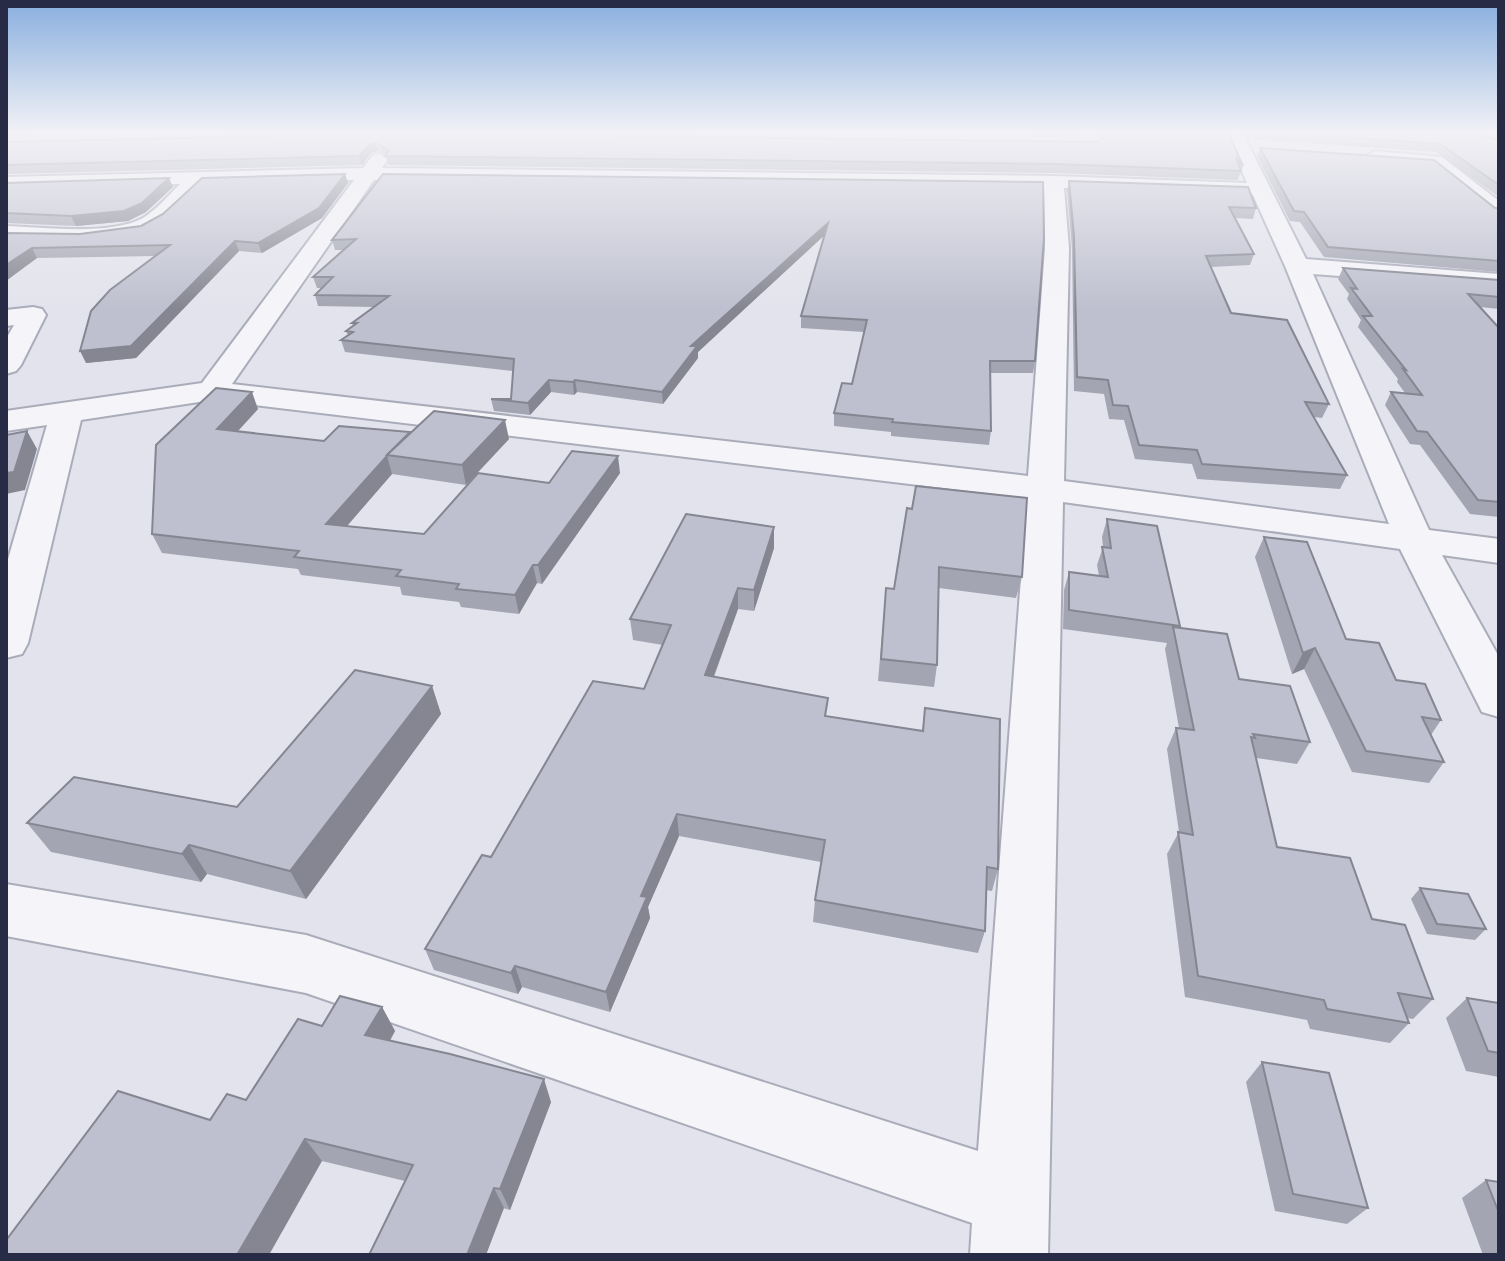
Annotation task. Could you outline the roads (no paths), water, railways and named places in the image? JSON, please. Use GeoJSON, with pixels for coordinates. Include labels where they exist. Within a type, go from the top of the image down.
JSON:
{"type":"FeatureCollection","features":[{"type":"Feature","properties":{"kind":"street"},"geometry":{"type":"LineString","coordinates":[[6,233],[115,232],[142,226],[151,222],[185,191]]}},
{"type":"Feature","properties":{"kind":"street"},"geometry":{"type":"LineString","coordinates":[[212,391],[355,191]]}},
{"type":"Feature","properties":{"kind":"street"},"geometry":{"type":"LineString","coordinates":[[6,910],[306,964],[1009,1227],[1057,248],[1054,191]]}},
{"type":"Feature","properties":{"kind":"street"},"geometry":{"type":"LineString","coordinates":[[1262,191],[1414,539],[1499,700]]}},
{"type":"Feature","properties":{"kind":"street"},"geometry":{"type":"LineString","coordinates":[[1474,191],[1499,211]]}},
{"type":"Feature","properties":{"kind":"street"},"geometry":{"type":"LineString","coordinates":[[1297,266],[1499,281]]}},
{"type":"Feature","properties":{"kind":"street"},"geometry":{"type":"LineString","coordinates":[[6,318],[33,315],[6,365]]}},
{"type":"Feature","properties":{"kind":"street"},"geometry":{"type":"LineString","coordinates":[[6,421],[212,391],[1045,489],[1499,551]]}},
{"type":"Feature","properties":{"kind":"street"},"geometry":{"type":"LineString","coordinates":[[6,643],[67,411]]}}]}
